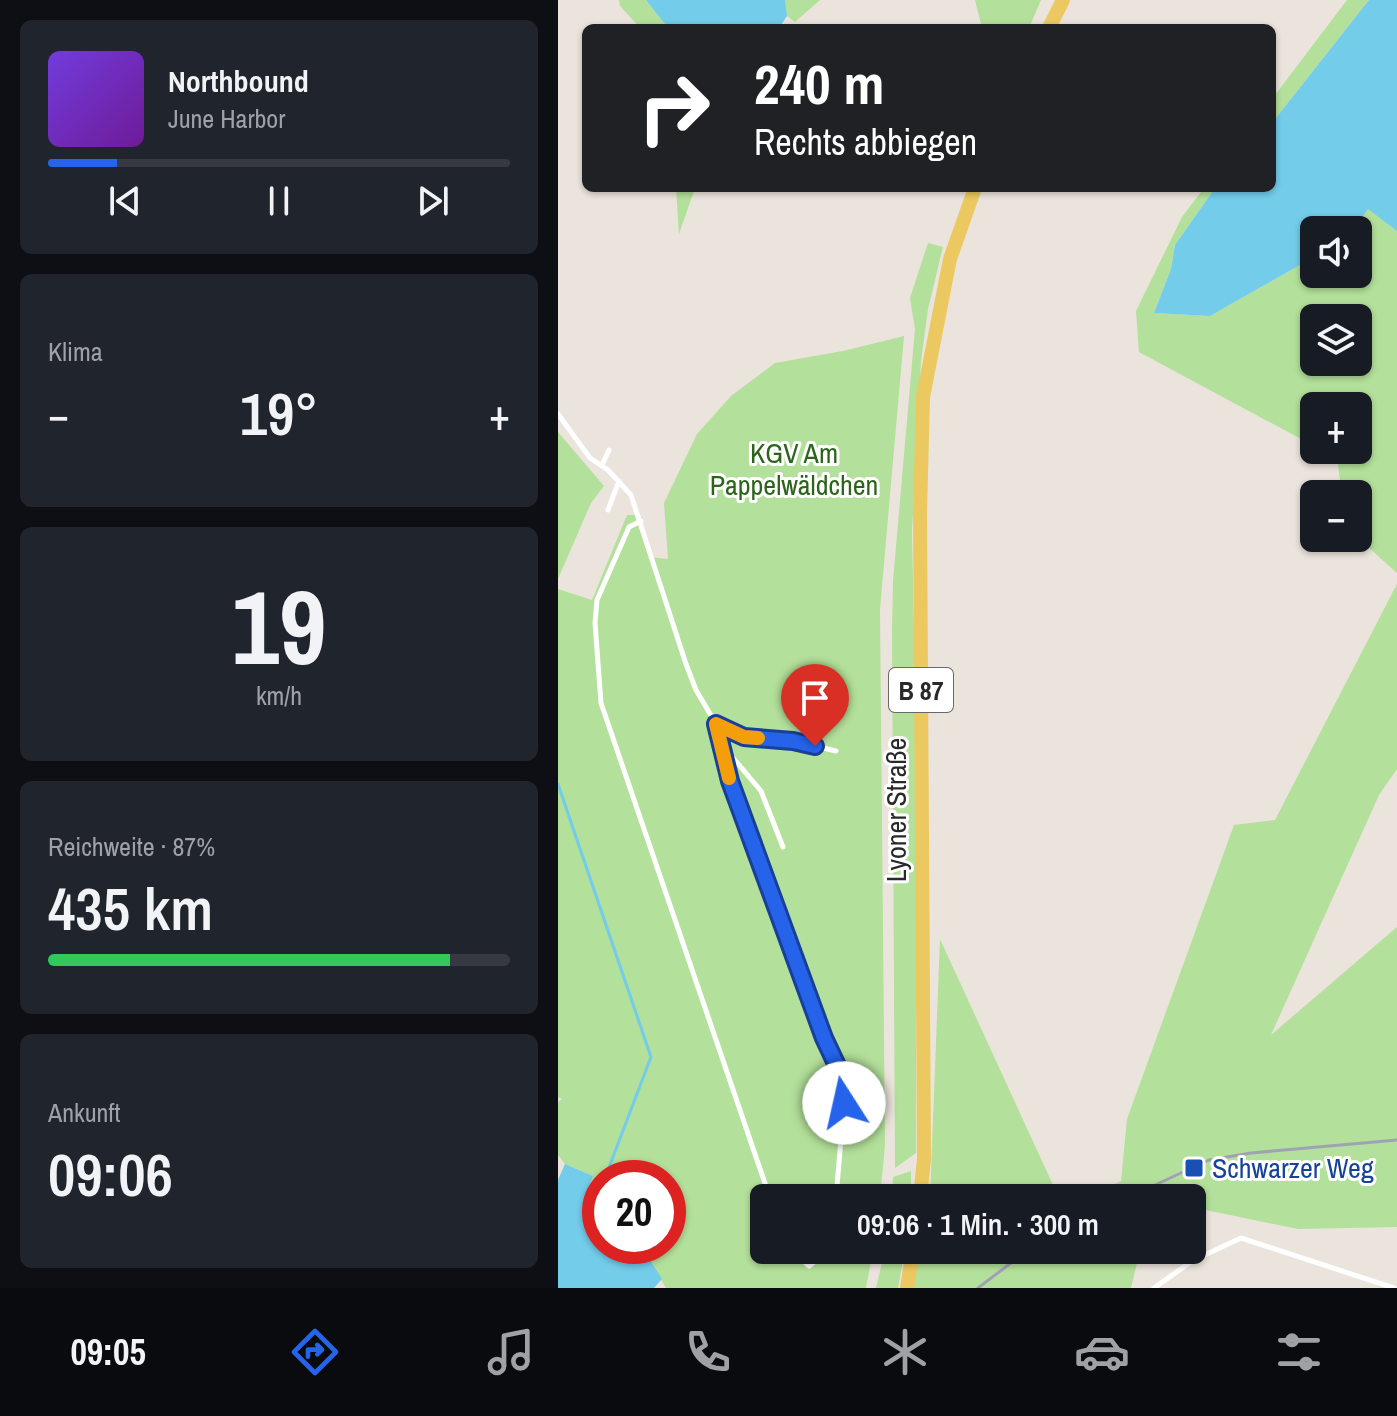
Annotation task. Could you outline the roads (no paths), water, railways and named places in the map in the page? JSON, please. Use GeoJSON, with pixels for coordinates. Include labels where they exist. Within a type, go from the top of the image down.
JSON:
{"type":"FeatureCollection","features":[{"type":"Feature","properties":{"kind":"main road"},"geometry":{"type":"LineString","coordinates":[[1051,24],[1063,0]]}},
{"type":"Feature","properties":{"kind":"main road","name":"Lyoner Straße"},"geometry":{"type":"LineString","coordinates":[[921,1184],[924,1159],[920,514],[923,397],[950,259],[974,192]]}},
{"type":"Feature","properties":{"kind":"main road"},"geometry":{"type":"LineString","coordinates":[[907,1288],[911,1264]]}},
{"type":"Feature","properties":{"kind":"lane"},"geometry":{"type":"LineString","coordinates":[[558,414],[590,458],[602,465],[631,495],[696,690],[716,724],[730,781],[824,1038],[840,1072],[844,1103],[837,1184]]}},
{"type":"Feature","properties":{"kind":"lane"},"geometry":{"type":"LineString","coordinates":[[602,465],[609,450]]}},
{"type":"Feature","properties":{"kind":"lane"},"geometry":{"type":"LineString","coordinates":[[608,510],[619,481]]}},
{"type":"Feature","properties":{"kind":"lane"},"geometry":{"type":"LineString","coordinates":[[641,521],[629,527],[597,600],[595,623],[601,703],[765,1184]]}},
{"type":"Feature","properties":{"kind":"lane"},"geometry":{"type":"LineString","coordinates":[[716,724],[744,737],[793,741],[836,751]]}},
{"type":"Feature","properties":{"kind":"lane"},"geometry":{"type":"LineString","coordinates":[[721,744],[761,791],[783,847]]}},
{"type":"Feature","properties":{"kind":"lane"},"geometry":{"type":"LineString","coordinates":[[1154,1288],[1192,1261],[1241,1238],[1394,1288]]}},
{"type":"Feature","properties":{"kind":"lane"},"geometry":{"type":"LineString","coordinates":[[1359,1288],[1363,1277]]}},
{"type":"Feature","properties":{"kind":"water"},"geometry":{"type":"Polygon","coordinates":[[[646,0],[785,0],[787,16],[782,24],[665,24],[646,0]]]}},
{"type":"Feature","properties":{"kind":"water"},"geometry":{"type":"Polygon","coordinates":[[[1369,0],[1397,0],[1397,231],[1368,209],[1363,216],[1300,216],[1300,265],[1210,316],[1154,313],[1171,269],[1175,245],[1212,192],[1276,192],[1276,118],[1369,0]]]}},
{"type":"Feature","properties":{"kind":"water"},"geometry":{"type":"Polygon","coordinates":[[[565,1164],[582,1171],[582,1264],[652,1264],[662,1279],[654,1288],[558,1288],[558,1180],[565,1164]]]}},
{"type":"Feature","properties":{"kind":"waterway"},"geometry":{"type":"LineString","coordinates":[[558,784],[651,1057],[612,1160]]}},
{"type":"Feature","properties":{"kind":"railway"},"geometry":{"type":"LineString","coordinates":[[1157,1184],[1209,1160],[1251,1153],[1397,1140]]}},
{"type":"Feature","properties":{"kind":"railway"},"geometry":{"type":"LineString","coordinates":[[978,1288],[1010,1264]]}},
{"type":"Feature","properties":{"kind":"place","name":"Schwarzer Weg"},"geometry":{"type":"Point","coordinates":[1194,1168]}},
{"type":"Feature","properties":{"kind":"park label","name":"KGV Am Pappelwäldchen"},"geometry":{"type":"Point","coordinates":[794,469]}}]}
